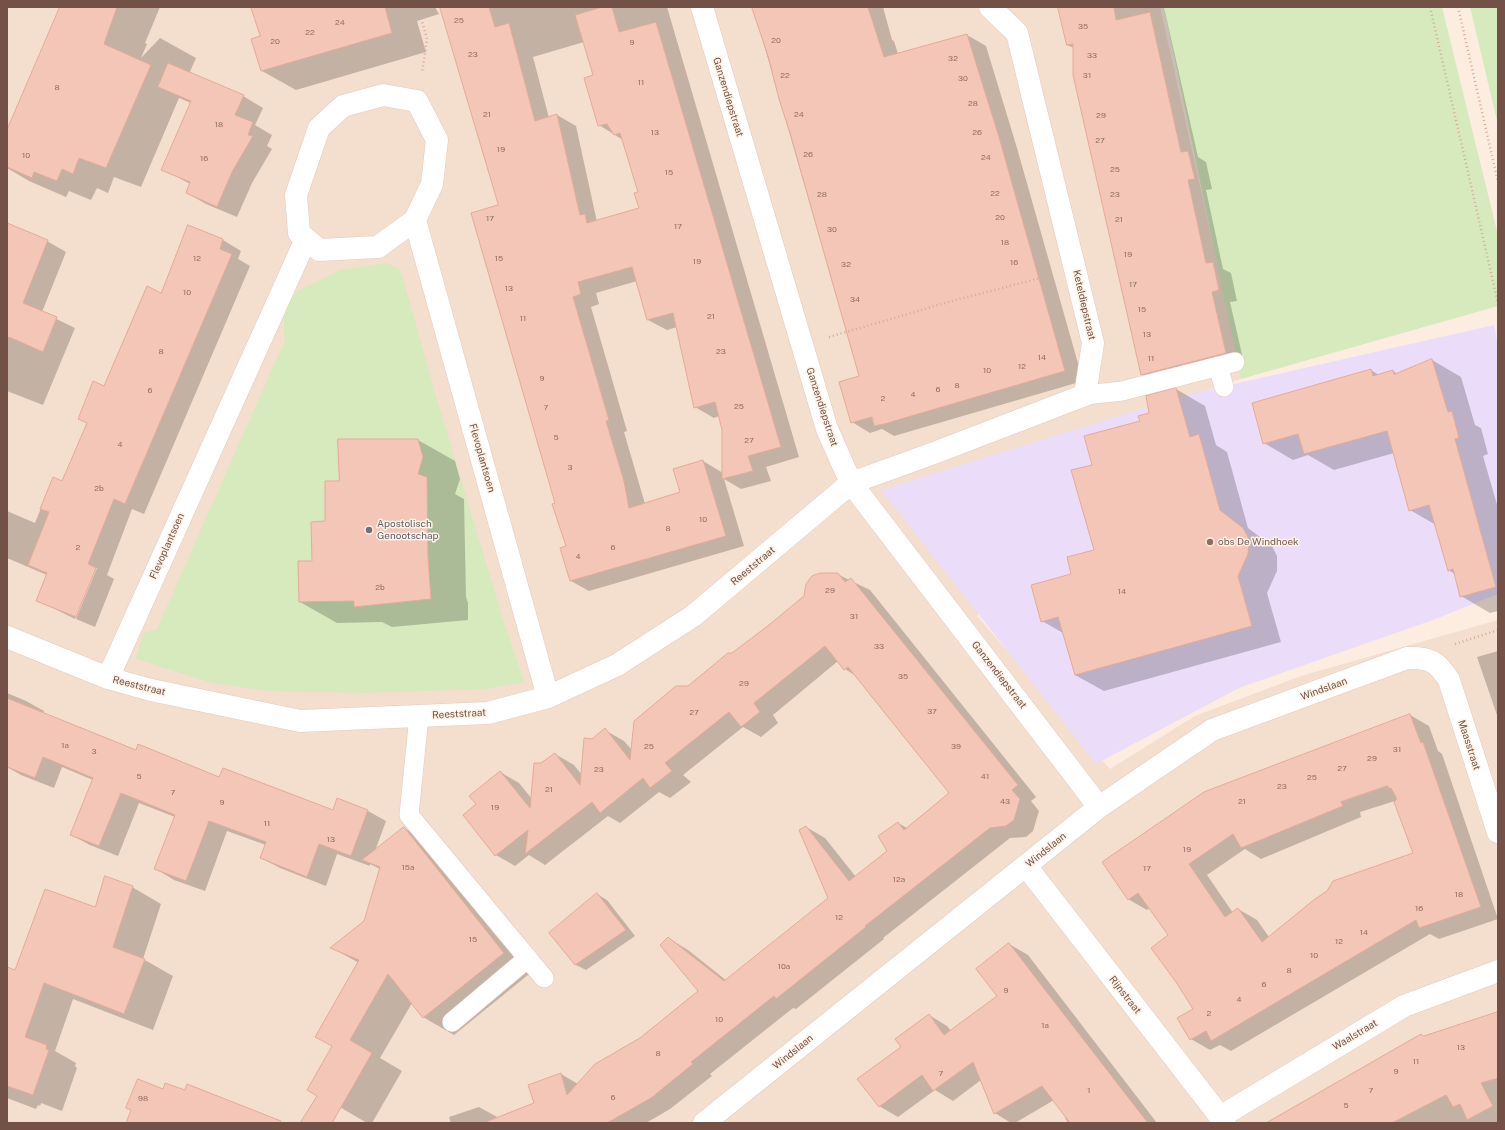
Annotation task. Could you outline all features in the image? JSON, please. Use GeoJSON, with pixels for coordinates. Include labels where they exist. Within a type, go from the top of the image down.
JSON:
{"type":"FeatureCollection","features":[{"type":"Feature","properties":{"kind":"street","name":"Ganzendiepstraat"},"geometry":{"type":"LineString","coordinates":[[702,7],[827,429],[851,483],[1099,807]]}},
{"type":"Feature","properties":{"kind":"street","name":"Keteldiepstraat"},"geometry":{"type":"LineString","coordinates":[[990,7],[1017,33],[1075,269],[1093,343],[1085,395]]}},
{"type":"Feature","properties":{"kind":"street"},"geometry":{"type":"LineString","coordinates":[[383,95],[417,101],[437,140],[432,184],[415,220],[378,247],[319,250],[299,233],[296,195],[319,128],[343,106],[383,95]]}},
{"type":"Feature","properties":{"kind":"street","name":"Flevoplantsoen"},"geometry":{"type":"LineString","coordinates":[[415,220],[548,697]]}},
{"type":"Feature","properties":{"kind":"street","name":"Flevoplantsoen"},"geometry":{"type":"LineString","coordinates":[[108,678],[306,239]]}},
{"type":"Feature","properties":{"kind":"street"},"geometry":{"type":"LineString","coordinates":[[851,483],[1085,395]]}},
{"type":"Feature","properties":{"kind":"street","name":"Reeststraat"},"geometry":{"type":"LineString","coordinates":[[7,638],[108,678],[152,690],[300,721],[488,713],[548,697],[617,664],[693,616],[851,483]]}},
{"type":"Feature","properties":{"kind":"street","name":"Windslaan"},"geometry":{"type":"LineString","coordinates":[[704,1123],[1099,807],[1212,730],[1407,658],[1418,658],[1433,661]]}},
{"type":"Feature","properties":{"kind":"street","name":"Maasstraat"},"geometry":{"type":"LineString","coordinates":[[1433,661],[1442,669],[1448,680],[1498,832]]}},
{"type":"Feature","properties":{"kind":"street","name":"Rijnstraat"},"geometry":{"type":"LineString","coordinates":[[1026,866],[1222,1120]]}},
{"type":"Feature","properties":{"kind":"street","name":"Waalstraat"},"geometry":{"type":"LineString","coordinates":[[1222,1120],[1404,1006],[1498,970]]}},
{"type":"Feature","properties":{"kind":"lane"},"geometry":{"type":"LineString","coordinates":[[1085,395],[1122,391],[1227,364],[1224,387]]}},
{"type":"Feature","properties":{"kind":"lane"},"geometry":{"type":"LineString","coordinates":[[419,716],[409,815],[544,978]]}},
{"type":"Feature","properties":{"kind":"lane"},"geometry":{"type":"LineString","coordinates":[[452,1022],[528,958]]}},
{"type":"Feature","properties":{"kind":"path"},"geometry":{"type":"LineString","coordinates":[[417,101],[427,39],[418,7]]}},
{"type":"Feature","properties":{"kind":"path"},"geometry":{"type":"LineString","coordinates":[[1430,7],[1498,303]]}},
{"type":"Feature","properties":{"kind":"path"},"geometry":{"type":"LineString","coordinates":[[1458,7],[1498,182]]}},
{"type":"Feature","properties":{"kind":"path"},"geometry":{"type":"LineString","coordinates":[[802,345],[1075,269]]}},
{"type":"Feature","properties":{"kind":"path"},"geometry":{"type":"LineString","coordinates":[[1433,661],[1456,643],[1498,630]]}},
{"type":"Feature","properties":{"kind":"shaded area"},"geometry":{"type":"Polygon","coordinates":[[[7,7],[1160,7],[1243,378],[905,492],[998,595],[977,616],[1110,769],[1195,716],[1301,676],[1498,620],[1498,1123],[7,1123],[7,7]]]}},
{"type":"Feature","properties":{"kind":"shaded area","name":"obs De Windhoek"},"geometry":{"type":"Polygon","coordinates":[[[1494,325],[1498,345],[1498,594],[1433,620],[1239,688],[1096,764],[881,490],[1190,394],[1494,325]]]}},
{"type":"Feature","properties":{"kind":"green space"},"geometry":{"type":"Polygon","coordinates":[[[1164,7],[1442,7],[1498,235],[1498,306],[1241,379],[1164,7]]]}},
{"type":"Feature","properties":{"kind":"green space"},"geometry":{"type":"Polygon","coordinates":[[[1470,7],[1498,7],[1498,125],[1470,7]]]}},
{"type":"Feature","properties":{"kind":"green space"},"geometry":{"type":"Polygon","coordinates":[[[387,263],[399,268],[403,278],[436,396],[503,619],[524,682],[487,689],[365,693],[268,691],[212,683],[136,659],[143,633],[157,629],[285,340],[283,312],[297,291],[340,270],[387,263]]]}},
{"type":"Feature","properties":{"kind":"building"},"geometry":{"type":"Polygon","coordinates":[[[60,7],[117,7],[104,44],[151,65],[106,168],[79,158],[73,174],[62,169],[57,181],[34,172],[32,178],[7,167],[7,130],[60,7]]]}},
{"type":"Feature","properties":{"kind":"building"},"geometry":{"type":"Polygon","coordinates":[[[251,7],[385,7],[392,33],[261,71],[251,39],[260,36],[251,7]]]}},
{"type":"Feature","properties":{"kind":"building"},"geometry":{"type":"Polygon","coordinates":[[[440,7],[489,7],[495,27],[509,23],[535,121],[557,114],[580,215],[585,214],[587,223],[639,208],[634,193],[638,192],[620,133],[614,135],[607,124],[598,126],[584,78],[593,75],[575,15],[602,7],[612,7],[619,32],[656,22],[781,447],[748,456],[753,471],[722,479],[722,430],[715,402],[694,408],[673,313],[647,320],[632,267],[578,282],[581,294],[573,297],[609,420],[606,421],[624,481],[629,508],[680,492],[673,469],[703,460],[726,536],[570,581],[560,548],[566,546],[552,504],[555,503],[471,213],[498,205],[440,7]]]}},
{"type":"Feature","properties":{"kind":"building"},"geometry":{"type":"Polygon","coordinates":[[[752,7],[868,7],[884,57],[967,34],[999,137],[1065,371],[884,424],[874,426],[872,417],[851,423],[839,382],[859,376],[768,56],[752,7]]]}},
{"type":"Feature","properties":{"kind":"building"},"geometry":{"type":"Polygon","coordinates":[[[1058,7],[1114,7],[1116,20],[1150,12],[1181,152],[1188,151],[1195,179],[1188,180],[1206,263],[1213,262],[1219,290],[1212,292],[1226,353],[1141,375],[1073,75],[1073,44],[1067,45],[1058,7]]]}},
{"type":"Feature","properties":{"kind":"building"},"geometry":{"type":"Polygon","coordinates":[[[168,63],[244,95],[235,115],[253,122],[248,135],[253,136],[232,172],[217,207],[186,193],[190,182],[161,170],[191,101],[158,87],[168,63]]]}},
{"type":"Feature","properties":{"kind":"building"},"geometry":{"type":"Polygon","coordinates":[[[7,223],[48,240],[23,303],[57,317],[43,352],[9,337],[7,339],[7,223]]]}},
{"type":"Feature","properties":{"kind":"building"},"geometry":{"type":"Polygon","coordinates":[[[188,225],[223,239],[220,249],[232,254],[125,504],[114,499],[88,564],[96,568],[76,617],[36,601],[47,573],[28,565],[49,512],[40,509],[53,477],[62,481],[87,423],[78,419],[93,381],[104,386],[147,286],[161,293],[188,225]]]}},
{"type":"Feature","properties":{"kind":"building"},"geometry":{"type":"Polygon","coordinates":[[[1432,359],[1448,412],[1452,411],[1459,438],[1455,439],[1496,587],[1460,597],[1453,569],[1448,571],[1429,505],[1409,511],[1387,431],[1304,454],[1298,434],[1263,444],[1252,403],[1371,369],[1373,376],[1393,370],[1394,374],[1432,359]]]}},
{"type":"Feature","properties":{"kind":"building"},"geometry":{"type":"Polygon","coordinates":[[[1176,388],[1190,437],[1199,434],[1220,510],[1243,528],[1249,539],[1248,554],[1238,576],[1252,626],[1075,675],[1058,617],[1041,622],[1031,585],[1071,574],[1067,557],[1094,550],[1071,470],[1092,465],[1084,436],[1140,421],[1138,416],[1149,413],[1146,396],[1176,388]]]}},
{"type":"Feature","properties":{"kind":"building","name":"Apostolisch Genootschap"},"geometry":{"type":"Polygon","coordinates":[[[338,439],[418,439],[423,457],[418,474],[427,477],[428,557],[431,599],[354,607],[354,601],[299,602],[298,561],[312,561],[311,522],[325,521],[325,481],[339,481],[338,439]]]}},
{"type":"Feature","properties":{"kind":"building"},"geometry":{"type":"Polygon","coordinates":[[[821,573],[838,573],[845,582],[851,578],[1018,785],[1012,790],[1020,799],[1014,820],[1006,826],[990,828],[865,926],[866,927],[776,999],[774,996],[691,1062],[693,1064],[651,1098],[607,1123],[488,1123],[488,1121],[534,1103],[528,1085],[561,1073],[567,1095],[595,1064],[640,1038],[698,991],[660,945],[668,937],[724,981],[828,898],[799,830],[806,826],[849,881],[887,851],[878,836],[898,822],[904,830],[949,793],[848,667],[844,670],[825,646],[754,703],[760,712],[741,727],[729,712],[665,763],[672,771],[650,788],[643,778],[600,813],[592,802],[525,854],[528,830],[495,856],[463,815],[476,804],[469,796],[500,771],[530,808],[534,763],[541,763],[555,753],[580,785],[584,738],[592,739],[605,728],[630,760],[634,721],[676,686],[688,686],[728,653],[732,653],[769,625],[804,596],[806,584],[812,576],[821,573]]]}},
{"type":"Feature","properties":{"kind":"building"},"geometry":{"type":"Polygon","coordinates":[[[7,698],[136,750],[138,744],[219,777],[223,768],[333,810],[337,798],[368,810],[351,856],[319,844],[307,877],[260,858],[266,842],[209,821],[186,881],[154,869],[175,815],[121,793],[99,846],[70,835],[93,778],[43,757],[35,778],[7,767],[7,698]]]}},
{"type":"Feature","properties":{"kind":"building"},"geometry":{"type":"Polygon","coordinates":[[[1410,714],[1421,743],[1423,742],[1481,907],[1419,928],[1416,920],[1211,1041],[1206,1031],[1190,1040],[1177,1018],[1193,1009],[1176,982],[1151,948],[1168,935],[1138,893],[1128,900],[1102,862],[1204,792],[1410,714]],[[1388,786],[1341,802],[1343,806],[1241,848],[1233,834],[1189,864],[1225,917],[1238,908],[1262,942],[1327,891],[1333,881],[1413,853],[1394,802],[1397,799],[1391,788],[1389,789],[1388,786]]]}},
{"type":"Feature","properties":{"kind":"building"},"geometry":{"type":"Polygon","coordinates":[[[404,827],[504,953],[423,1018],[388,974],[350,1040],[372,1053],[332,1123],[300,1123],[317,1096],[307,1090],[332,1046],[315,1037],[359,960],[330,948],[364,921],[380,867],[362,860],[404,827]]]}},
{"type":"Feature","properties":{"kind":"building"},"geometry":{"type":"Polygon","coordinates":[[[105,876],[133,886],[113,947],[145,959],[124,1014],[44,983],[25,1037],[47,1045],[46,1049],[49,1050],[33,1095],[7,1086],[7,967],[15,970],[45,889],[95,907],[105,876]]]}},
{"type":"Feature","properties":{"kind":"building"},"geometry":{"type":"Polygon","coordinates":[[[597,893],[626,930],[575,965],[549,933],[597,893]]]}},
{"type":"Feature","properties":{"kind":"building"},"geometry":{"type":"Polygon","coordinates":[[[1009,943],[1148,1123],[1070,1123],[1042,1086],[994,1114],[973,1062],[933,1091],[922,1075],[879,1107],[857,1079],[901,1047],[895,1039],[929,1014],[944,1035],[997,996],[976,969],[1009,943]]]}},
{"type":"Feature","properties":{"kind":"building"},"geometry":{"type":"Polygon","coordinates":[[[1498,1012],[1498,1078],[1481,1083],[1493,1106],[1467,1120],[1460,1104],[1453,1107],[1446,1095],[1392,1123],[1266,1123],[1421,1034],[1423,1036],[1498,1012]]]}},
{"type":"Feature","properties":{"kind":"building"},"geometry":{"type":"Polygon","coordinates":[[[138,1079],[163,1089],[165,1083],[185,1090],[187,1084],[281,1121],[281,1123],[126,1123],[131,1110],[126,1108],[138,1079]]]}},
{"type":"Feature","properties":{"kind":"place","name":"Apostolisch Genootschap"},"geometry":{"type":"Point","coordinates":[369,530]}},
{"type":"Feature","properties":{"kind":"place","name":"obs De Windhoek"},"geometry":{"type":"Point","coordinates":[1210,542]}}]}
